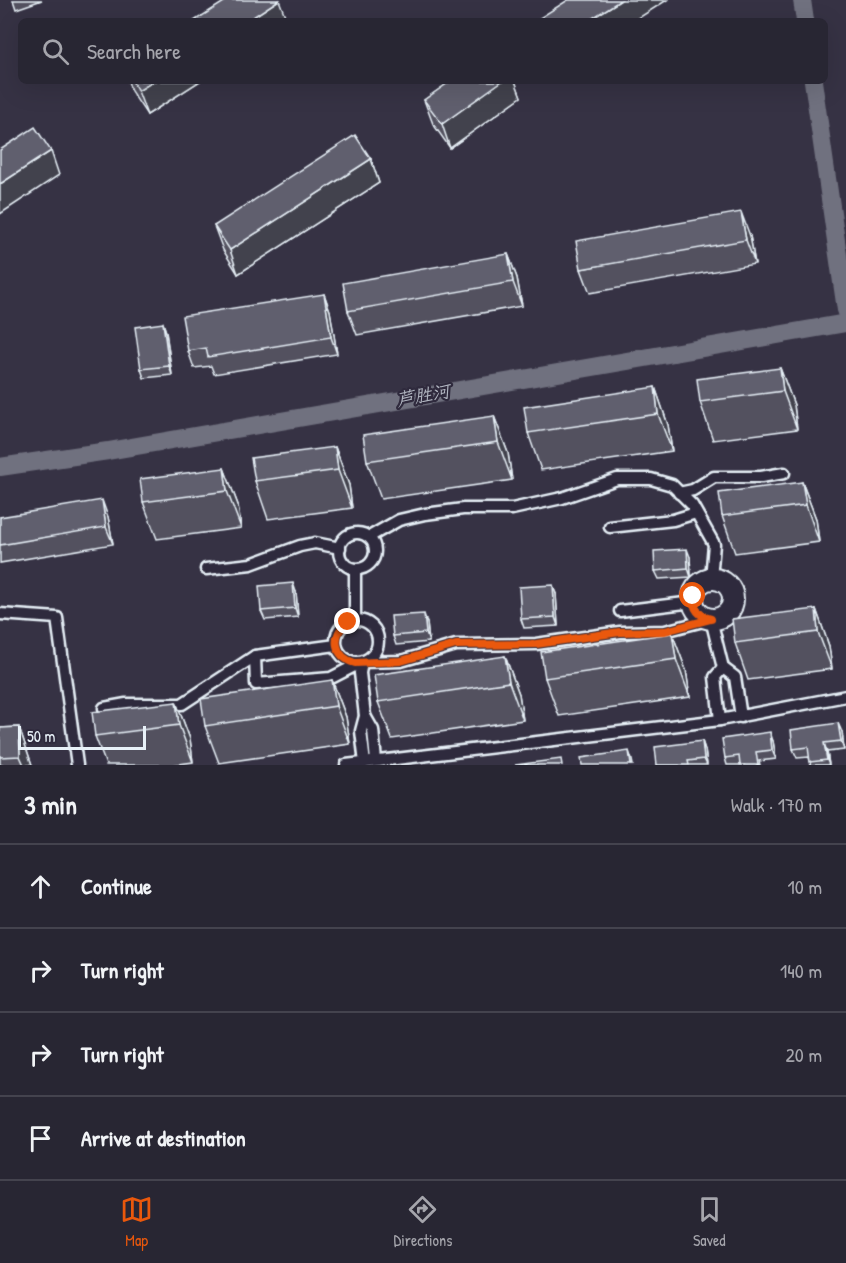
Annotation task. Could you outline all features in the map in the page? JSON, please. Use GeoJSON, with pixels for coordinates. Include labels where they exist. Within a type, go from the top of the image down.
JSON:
{"type":"FeatureCollection","features":[{"type":"Feature","properties":{"kind":"street"},"geometry":{"type":"LineString","coordinates":[[711,579],[724,583],[732,593],[733,599],[729,612],[724,616],[711,619],[700,614],[693,602],[696,590],[711,579]]}},
{"type":"Feature","properties":{"kind":"lane"},"geometry":{"type":"LineString","coordinates":[[679,493],[693,490],[714,477],[761,477],[784,473]]}},
{"type":"Feature","properties":{"kind":"lane"},"geometry":{"type":"LineString","coordinates":[[369,537],[399,520],[424,514],[463,509],[512,509],[562,498],[617,479],[651,479],[672,485],[692,505],[714,544],[711,579]]}},
{"type":"Feature","properties":{"kind":"lane"},"geometry":{"type":"LineString","coordinates":[[610,527],[673,520],[696,513]]}},
{"type":"Feature","properties":{"kind":"lane"},"geometry":{"type":"LineString","coordinates":[[351,534],[364,534],[369,537],[375,547],[374,559],[366,567],[355,569],[349,567],[341,559],[340,548],[346,537],[351,534]]}},
{"type":"Feature","properties":{"kind":"lane"},"geometry":{"type":"LineString","coordinates":[[206,569],[251,564],[300,546],[315,543],[340,548]]}},
{"type":"Feature","properties":{"kind":"lane"},"geometry":{"type":"LineString","coordinates":[[355,569],[355,620]]}},
{"type":"Feature","properties":{"kind":"lane"},"geometry":{"type":"LineString","coordinates":[[620,611],[693,602]]}},
{"type":"Feature","properties":{"kind":"lane"},"geometry":{"type":"LineString","coordinates":[[0,614],[57,618],[77,765]]}},
{"type":"Feature","properties":{"kind":"lane"},"geometry":{"type":"LineString","coordinates":[[255,656],[256,684],[331,678],[362,662],[369,660],[378,649],[378,634],[369,623],[355,620],[348,622],[338,631],[336,645],[338,651],[348,661],[362,662],[401,661],[456,645],[536,644],[620,632],[665,631],[711,619],[723,668],[735,677],[741,717]]}},
{"type":"Feature","properties":{"kind":"lane"},"geometry":{"type":"LineString","coordinates":[[104,708],[126,704],[182,704],[255,656],[336,645]]}},
{"type":"Feature","properties":{"kind":"lane"},"geometry":{"type":"LineString","coordinates":[[362,662],[360,673],[365,716],[361,731],[370,762]]}},
{"type":"Feature","properties":{"kind":"lane"},"geometry":{"type":"LineString","coordinates":[[720,720],[715,677],[723,668]]}},
{"type":"Feature","properties":{"kind":"lane"},"geometry":{"type":"LineString","coordinates":[[346,765],[401,761],[720,720],[846,696]]}},
{"type":"Feature","properties":{"kind":"building"},"geometry":{"type":"Polygon","coordinates":[[[227,0],[279,0],[252,18],[199,18],[227,0]]]}},
{"type":"Feature","properties":{"kind":"building"},"geometry":{"type":"Polygon","coordinates":[[[568,0],[621,0],[593,18],[540,18],[568,0]]]}},
{"type":"Feature","properties":{"kind":"building"},"geometry":{"type":"Polygon","coordinates":[[[134,84],[149,84],[138,91],[134,84]]]}},
{"type":"Feature","properties":{"kind":"building"},"geometry":{"type":"Polygon","coordinates":[[[447,84],[498,84],[442,124],[424,100],[447,84]]]}},
{"type":"Feature","properties":{"kind":"building"},"geometry":{"type":"Polygon","coordinates":[[[35,127],[51,151],[0,184],[0,150],[35,127]]]}},
{"type":"Feature","properties":{"kind":"building"},"geometry":{"type":"Polygon","coordinates":[[[355,135],[371,159],[230,250],[214,226],[355,135]]]}},
{"type":"Feature","properties":{"kind":"building"},"geometry":{"type":"Polygon","coordinates":[[[741,212],[746,240],[581,269],[576,241],[741,212]]]}},
{"type":"Feature","properties":{"kind":"building"},"geometry":{"type":"Polygon","coordinates":[[[508,254],[513,282],[348,311],[343,283],[508,254]]]}},
{"type":"Feature","properties":{"kind":"building"},"geometry":{"type":"Polygon","coordinates":[[[324,294],[331,337],[208,357],[206,348],[188,351],[182,316],[324,294]]]}},
{"type":"Feature","properties":{"kind":"building"},"geometry":{"type":"Polygon","coordinates":[[[163,323],[169,366],[141,369],[135,327],[163,323]]]}},
{"type":"Feature","properties":{"kind":"building"},"geometry":{"type":"Polygon","coordinates":[[[780,368],[783,391],[700,402],[697,379],[780,368]]]}},
{"type":"Feature","properties":{"kind":"building"},"geometry":{"type":"Polygon","coordinates":[[[655,387],[658,414],[528,433],[524,407],[655,387]]]}},
{"type":"Feature","properties":{"kind":"building"},"geometry":{"type":"Polygon","coordinates":[[[494,416],[498,442],[367,461],[363,435],[494,416]]]}},
{"type":"Feature","properties":{"kind":"building"},"geometry":{"type":"Polygon","coordinates":[[[335,447],[338,470],[255,481],[251,458],[335,447]]]}},
{"type":"Feature","properties":{"kind":"building"},"geometry":{"type":"Polygon","coordinates":[[[224,468],[227,491],[143,502],[140,479],[224,468]]]}},
{"type":"Feature","properties":{"kind":"building"},"geometry":{"type":"Polygon","coordinates":[[[802,482],[806,505],[722,516],[719,493],[802,482]]]}},
{"type":"Feature","properties":{"kind":"building"},"geometry":{"type":"Polygon","coordinates":[[[102,500],[106,527],[0,545],[0,517],[102,500]]]}},
{"type":"Feature","properties":{"kind":"building"},"geometry":{"type":"Polygon","coordinates":[[[687,549],[688,568],[655,571],[654,551],[687,549]]]}},
{"type":"Feature","properties":{"kind":"building"},"geometry":{"type":"Polygon","coordinates":[[[293,583],[295,608],[261,611],[259,586],[293,583]]]}},
{"type":"Feature","properties":{"kind":"building"},"geometry":{"type":"Polygon","coordinates":[[[553,585],[555,617],[521,619],[519,587],[553,585]]]}},
{"type":"Feature","properties":{"kind":"building"},"geometry":{"type":"Polygon","coordinates":[[[816,609],[818,632],[735,643],[732,619],[816,609]]]}},
{"type":"Feature","properties":{"kind":"building"},"geometry":{"type":"Polygon","coordinates":[[[424,614],[426,633],[393,636],[391,616],[424,614]]]}},
{"type":"Feature","properties":{"kind":"building"},"geometry":{"type":"Polygon","coordinates":[[[672,633],[676,659],[545,678],[541,652],[672,633]]]}},
{"type":"Feature","properties":{"kind":"building"},"geometry":{"type":"Polygon","coordinates":[[[505,656],[509,682],[378,702],[374,675],[505,656]]]}},
{"type":"Feature","properties":{"kind":"building"},"geometry":{"type":"Polygon","coordinates":[[[332,680],[336,706],[205,726],[201,699],[332,680]]]}},
{"type":"Feature","properties":{"kind":"building"},"geometry":{"type":"Polygon","coordinates":[[[176,702],[179,725],[95,736],[92,712],[176,702]]]}},
{"type":"Feature","properties":{"kind":"building"},"geometry":{"type":"Polygon","coordinates":[[[838,723],[841,741],[824,743],[827,760],[810,762],[808,747],[793,749],[791,730],[838,723]]]}},
{"type":"Feature","properties":{"kind":"building"},"geometry":{"type":"Polygon","coordinates":[[[19,727],[20,756],[0,757],[0,728],[19,727]]]}},
{"type":"Feature","properties":{"kind":"building"},"geometry":{"type":"Polygon","coordinates":[[[770,732],[772,750],[756,752],[758,765],[740,765],[739,756],[725,758],[722,739],[770,732]]]}},
{"type":"Feature","properties":{"kind":"building"},"geometry":{"type":"Polygon","coordinates":[[[702,741],[704,759],[688,761],[689,765],[657,765],[655,747],[702,741]]]}},
{"type":"Feature","properties":{"kind":"building"},"geometry":{"type":"Polygon","coordinates":[[[629,751],[631,765],[582,765],[581,758],[629,751]]]}},
{"type":"Feature","properties":{"kind":"building"},"geometry":{"type":"Polygon","coordinates":[[[561,759],[562,765],[515,765],[561,759]]]}},
{"type":"Feature","properties":{"kind":"waterway"},"geometry":{"type":"LineString","coordinates":[[802,0],[805,18]]}},
{"type":"Feature","properties":{"kind":"waterway"},"geometry":{"type":"LineString","coordinates":[[813,84],[846,310]]}},
{"type":"Feature","properties":{"kind":"waterway","name":"芦胜河"},"geometry":{"type":"LineString","coordinates":[[0,467],[108,451],[846,323]]}},
{"type":"Feature","properties":{"kind":"route"},"geometry":{"type":"LineString","coordinates":[[348,622],[338,631],[336,638],[336,645],[342,657],[355,663],[401,661],[456,645],[536,644],[620,632],[665,631],[711,619],[700,614],[696,609],[693,596]]}}]}
